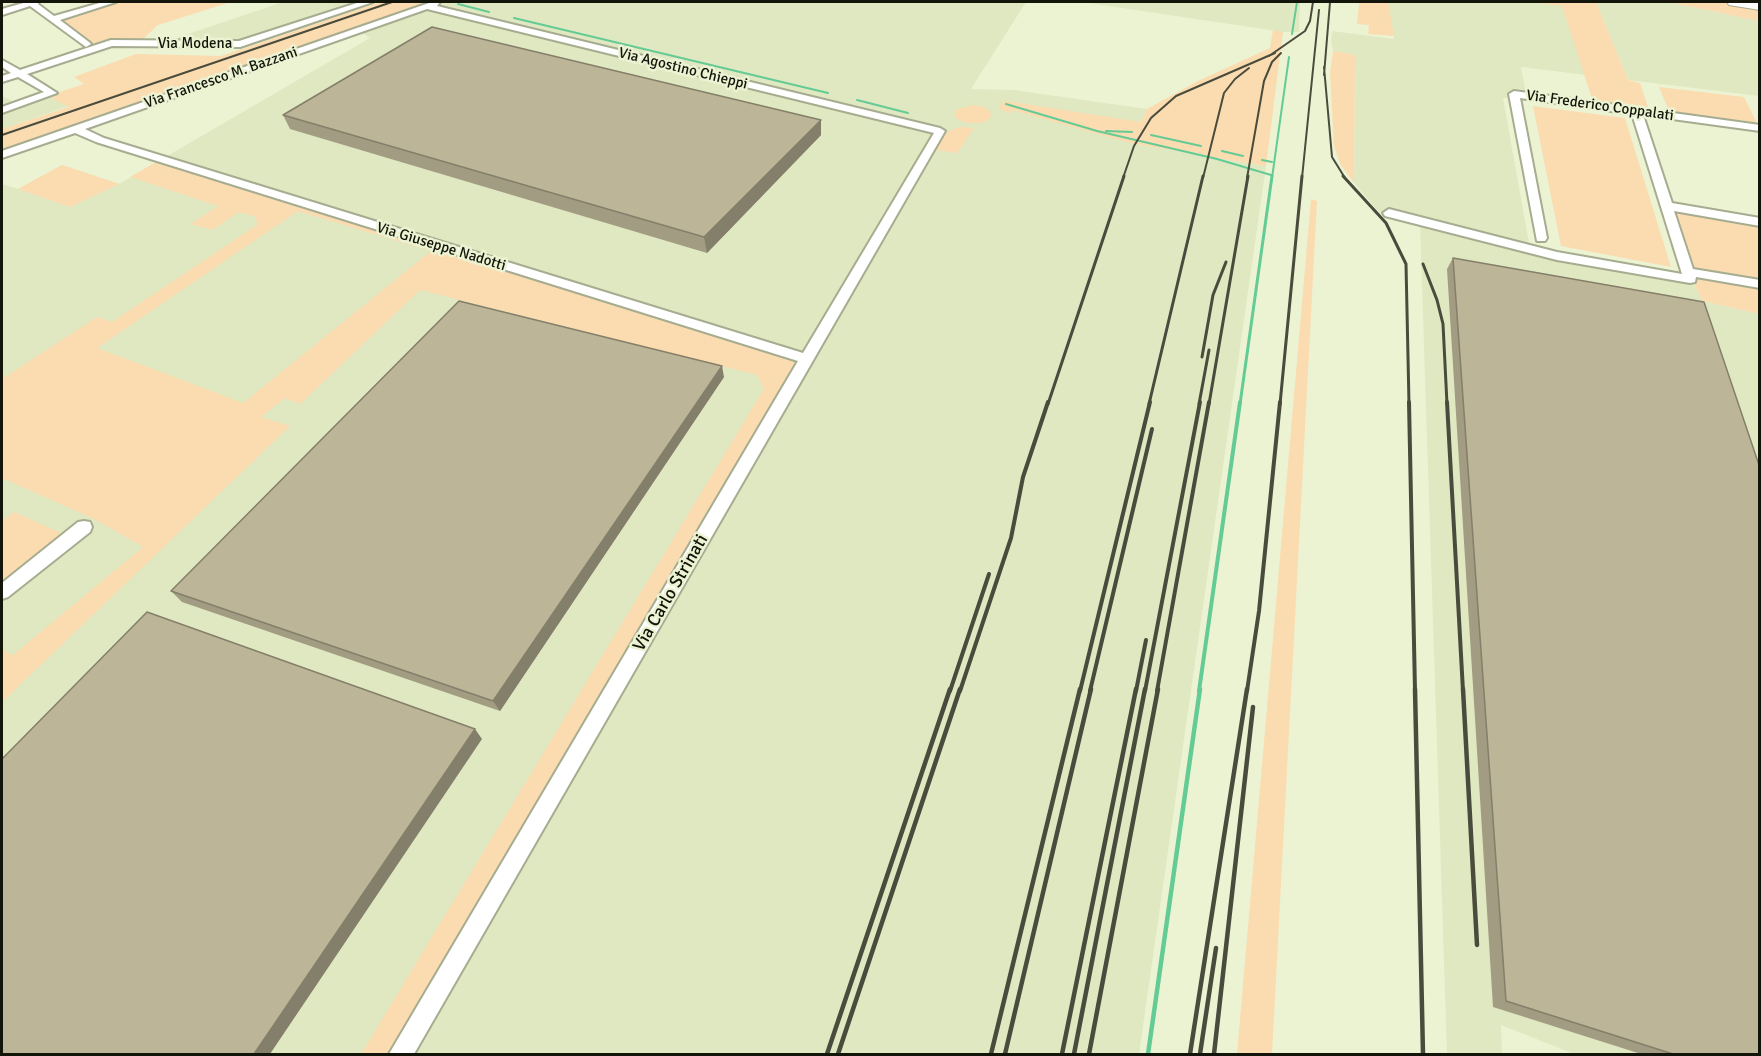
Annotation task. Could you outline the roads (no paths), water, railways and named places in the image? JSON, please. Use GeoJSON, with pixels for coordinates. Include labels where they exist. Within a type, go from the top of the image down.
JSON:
{"type":"FeatureCollection","features":[{"type":"Feature","properties":{"kind":"highway"},"geometry":{"type":"LineString","coordinates":[[1734,2],[1760,6]]}},
{"type":"Feature","properties":{"kind":"street"},"geometry":{"type":"LineString","coordinates":[[2,12],[33,2],[86,44]]}},
{"type":"Feature","properties":{"kind":"street"},"geometry":{"type":"LineString","coordinates":[[54,19],[111,2]]}},
{"type":"Feature","properties":{"kind":"street","name":"Via Modena"},"geometry":{"type":"LineString","coordinates":[[2,79],[111,43],[240,45],[361,2]]}},
{"type":"Feature","properties":{"kind":"street","name":"Via Francesco M. Bazzani"},"geometry":{"type":"LineString","coordinates":[[2,155],[440,2]]}},
{"type":"Feature","properties":{"kind":"street","name":"Via Agostino Chieppi"},"geometry":{"type":"LineString","coordinates":[[426,6],[940,131]]}},
{"type":"Feature","properties":{"kind":"street"},"geometry":{"type":"LineString","coordinates":[[2,63],[52,93],[2,110]]}},
{"type":"Feature","properties":{"kind":"street","name":"Via Frederico Coppalati"},"geometry":{"type":"LineString","coordinates":[[1541,238],[1514,94],[1760,128]]}},
{"type":"Feature","properties":{"kind":"street"},"geometry":{"type":"LineString","coordinates":[[1389,213],[1557,256],[1690,279],[1637,112]]}},
{"type":"Feature","properties":{"kind":"street","name":"Via Giuseppe Nadotti"},"geometry":{"type":"LineString","coordinates":[[75,129],[86,135],[132,150],[808,359]]}},
{"type":"Feature","properties":{"kind":"street","name":"Via Carlo Strinati"},"geometry":{"type":"LineString","coordinates":[[401,1054],[940,131]]}},
{"type":"Feature","properties":{"kind":"street"},"geometry":{"type":"LineString","coordinates":[[1668,207],[1760,222]]}},
{"type":"Feature","properties":{"kind":"street"},"geometry":{"type":"LineString","coordinates":[[1689,272],[1760,284]]}},
{"type":"Feature","properties":{"kind":"street"},"geometry":{"type":"LineString","coordinates":[[2,592],[84,527]]}},
{"type":"Feature","properties":{"kind":"waterway"},"geometry":{"type":"LineString","coordinates":[[1292,34],[1297,2]]}},
{"type":"Feature","properties":{"kind":"waterway"},"geometry":{"type":"LineString","coordinates":[[458,4],[489,12]]}},
{"type":"Feature","properties":{"kind":"waterway"},"geometry":{"type":"LineString","coordinates":[[514,18],[828,93]]}},
{"type":"Feature","properties":{"kind":"waterway"},"geometry":{"type":"LineString","coordinates":[[1272,178],[1289,57]]}},
{"type":"Feature","properties":{"kind":"waterway"},"geometry":{"type":"LineString","coordinates":[[857,100],[908,113]]}},
{"type":"Feature","properties":{"kind":"waterway"},"geometry":{"type":"LineString","coordinates":[[1006,104],[1097,131],[1217,159],[1271,175]]}},
{"type":"Feature","properties":{"kind":"waterway"},"geometry":{"type":"LineString","coordinates":[[1106,131],[1132,132]]}},
{"type":"Feature","properties":{"kind":"waterway"},"geometry":{"type":"LineString","coordinates":[[1151,135],[1201,146]]}},
{"type":"Feature","properties":{"kind":"waterway"},"geometry":{"type":"LineString","coordinates":[[1222,151],[1243,156]]}},
{"type":"Feature","properties":{"kind":"waterway"},"geometry":{"type":"LineString","coordinates":[[1262,160],[1272,162]]}},
{"type":"Feature","properties":{"kind":"waterway"},"geometry":{"type":"LineString","coordinates":[[1240,404],[1272,176]]}},
{"type":"Feature","properties":{"kind":"waterway"},"geometry":{"type":"LineString","coordinates":[[1199,691],[1240,402]]}},
{"type":"Feature","properties":{"kind":"waterway"},"geometry":{"type":"LineString","coordinates":[[1148,1054],[1200,689]]}},
{"type":"Feature","properties":{"kind":"railway"},"geometry":{"type":"LineString","coordinates":[[2,135],[392,2]]}},
{"type":"Feature","properties":{"kind":"railway"},"geometry":{"type":"LineString","coordinates":[[1271,55],[1305,31],[1310,21],[1313,2]]}},
{"type":"Feature","properties":{"kind":"railway"},"geometry":{"type":"LineString","coordinates":[[1324,71],[1330,2]]}},
{"type":"Feature","properties":{"kind":"railway"},"geometry":{"type":"LineString","coordinates":[[1302,178],[1319,10]]}},
{"type":"Feature","properties":{"kind":"railway"},"geometry":{"type":"LineString","coordinates":[[1271,55],[1275,53]]}},
{"type":"Feature","properties":{"kind":"railway"},"geometry":{"type":"LineString","coordinates":[[1247,178],[1264,81],[1272,62],[1281,53]]}},
{"type":"Feature","properties":{"kind":"railway"},"geometry":{"type":"LineString","coordinates":[[1123,178],[1134,146],[1151,118],[1176,96],[1271,55]]}},
{"type":"Feature","properties":{"kind":"railway"},"geometry":{"type":"LineString","coordinates":[[1203,178],[1224,93],[1235,79],[1249,68]]}},
{"type":"Feature","properties":{"kind":"railway"},"geometry":{"type":"LineString","coordinates":[[1324,71],[1324,75]]}},
{"type":"Feature","properties":{"kind":"railway"},"geometry":{"type":"LineString","coordinates":[[1324,71],[1332,157],[1345,178]]}},
{"type":"Feature","properties":{"kind":"railway"},"geometry":{"type":"LineString","coordinates":[[1048,404],[1124,176]]}},
{"type":"Feature","properties":{"kind":"railway"},"geometry":{"type":"LineString","coordinates":[[1149,404],[1203,176]]}},
{"type":"Feature","properties":{"kind":"railway"},"geometry":{"type":"LineString","coordinates":[[1209,404],[1248,176]]}},
{"type":"Feature","properties":{"kind":"railway"},"geometry":{"type":"LineString","coordinates":[[1280,404],[1302,176]]}},
{"type":"Feature","properties":{"kind":"railway"},"geometry":{"type":"LineString","coordinates":[[1343,176],[1386,223],[1406,264],[1409,404]]}},
{"type":"Feature","properties":{"kind":"railway"},"geometry":{"type":"LineString","coordinates":[[1202,357],[1213,295],[1226,262]]}},
{"type":"Feature","properties":{"kind":"railway"},"geometry":{"type":"LineString","coordinates":[[1423,264],[1437,300],[1443,324],[1447,404]]}},
{"type":"Feature","properties":{"kind":"railway"},"geometry":{"type":"LineString","coordinates":[[1199,404],[1209,350]]}},
{"type":"Feature","properties":{"kind":"railway"},"geometry":{"type":"LineString","coordinates":[[960,691],[1011,538],[1023,477],[1048,402]]}},
{"type":"Feature","properties":{"kind":"railway"},"geometry":{"type":"LineString","coordinates":[[1080,691],[1150,402]]}},
{"type":"Feature","properties":{"kind":"railway"},"geometry":{"type":"LineString","coordinates":[[1145,691],[1200,402]]}},
{"type":"Feature","properties":{"kind":"railway"},"geometry":{"type":"LineString","coordinates":[[1157,691],[1209,402]]}},
{"type":"Feature","properties":{"kind":"railway"},"geometry":{"type":"LineString","coordinates":[[1247,691],[1259,611],[1280,402]]}},
{"type":"Feature","properties":{"kind":"railway"},"geometry":{"type":"LineString","coordinates":[[1409,402],[1415,691]]}},
{"type":"Feature","properties":{"kind":"railway"},"geometry":{"type":"LineString","coordinates":[[1447,402],[1463,691]]}},
{"type":"Feature","properties":{"kind":"railway"},"geometry":{"type":"LineString","coordinates":[[1090,691],[1152,429]]}},
{"type":"Feature","properties":{"kind":"railway"},"geometry":{"type":"LineString","coordinates":[[950,691],[989,574]]}},
{"type":"Feature","properties":{"kind":"railway"},"geometry":{"type":"LineString","coordinates":[[1136,691],[1146,640]]}},
{"type":"Feature","properties":{"kind":"railway"},"geometry":{"type":"LineString","coordinates":[[827,1054],[950,689]]}},
{"type":"Feature","properties":{"kind":"railway"},"geometry":{"type":"LineString","coordinates":[[838,1054],[960,689]]}},
{"type":"Feature","properties":{"kind":"railway"},"geometry":{"type":"LineString","coordinates":[[991,1054],[1080,689]]}},
{"type":"Feature","properties":{"kind":"railway"},"geometry":{"type":"LineString","coordinates":[[1005,1054],[1091,689]]}},
{"type":"Feature","properties":{"kind":"railway"},"geometry":{"type":"LineString","coordinates":[[1062,1054],[1136,689]]}},
{"type":"Feature","properties":{"kind":"railway"},"geometry":{"type":"LineString","coordinates":[[1074,1054],[1145,689]]}},
{"type":"Feature","properties":{"kind":"railway"},"geometry":{"type":"LineString","coordinates":[[1089,1054],[1158,689]]}},
{"type":"Feature","properties":{"kind":"railway"},"geometry":{"type":"LineString","coordinates":[[1190,1054],[1247,689]]}},
{"type":"Feature","properties":{"kind":"railway"},"geometry":{"type":"LineString","coordinates":[[1415,689],[1423,1054]]}},
{"type":"Feature","properties":{"kind":"railway"},"geometry":{"type":"LineString","coordinates":[[1463,689],[1477,945]]}},
{"type":"Feature","properties":{"kind":"railway"},"geometry":{"type":"LineString","coordinates":[[1214,1054],[1253,707]]}},
{"type":"Feature","properties":{"kind":"railway"},"geometry":{"type":"LineString","coordinates":[[1200,1054],[1216,948]]}}]}
